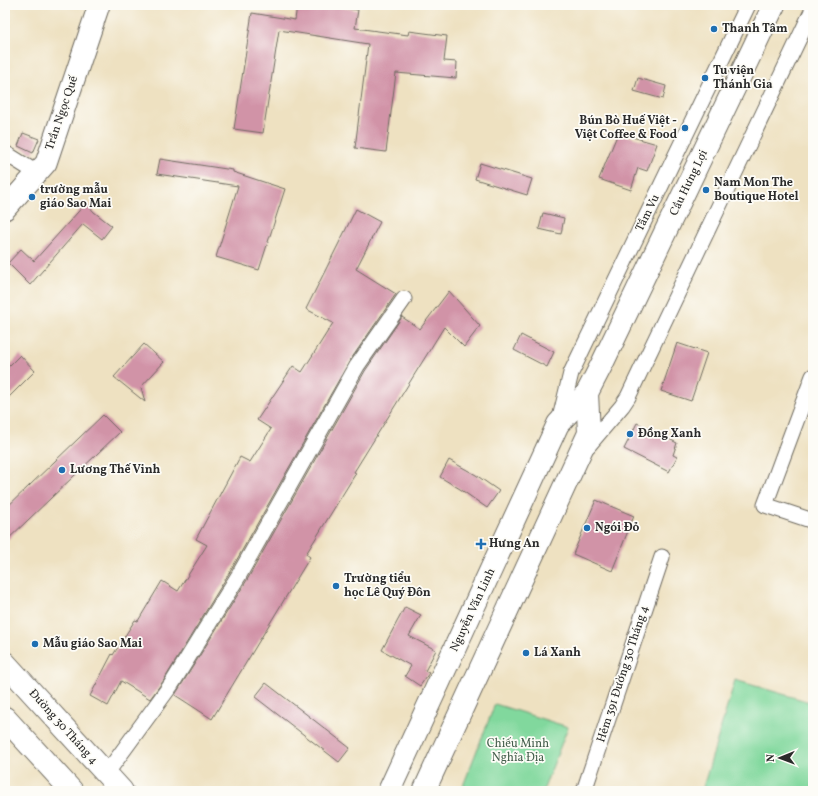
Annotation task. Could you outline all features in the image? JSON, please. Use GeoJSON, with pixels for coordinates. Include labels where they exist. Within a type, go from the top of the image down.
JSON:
{"type":"FeatureCollection","features":[{"type":"Feature","properties":{"kind":"main road","name":"Cầu Hưng Lợi"},"geometry":{"type":"LineString","coordinates":[[603,362],[774,5]]}},
{"type":"Feature","properties":{"kind":"main road","name":"Nguyễn Văn Linh"},"geometry":{"type":"LineString","coordinates":[[389,791],[558,424],[587,393],[603,362]]}},
{"type":"Feature","properties":{"kind":"main road","name":"Nguyễn Văn Linh"},"geometry":{"type":"LineString","coordinates":[[424,791],[578,458],[588,433],[587,393]]}},
{"type":"Feature","properties":{"kind":"main road","name":"Đường 30 Tháng 4"},"geometry":{"type":"LineString","coordinates":[[5,663],[122,791]]}},
{"type":"Feature","properties":{"kind":"main road"},"geometry":{"type":"LineString","coordinates":[[5,718],[72,791]]}},
{"type":"Feature","properties":{"kind":"street","name":"Trần Ngọc Quế"},"geometry":{"type":"LineString","coordinates":[[5,209],[46,163],[99,5]]}},
{"type":"Feature","properties":{"kind":"street","name":"Tầm Vu"},"geometry":{"type":"LineString","coordinates":[[558,424],[571,372],[748,5]]}},
{"type":"Feature","properties":{"kind":"street"},"geometry":{"type":"LineString","coordinates":[[578,458],[628,397],[813,9]]}},
{"type":"Feature","properties":{"kind":"street"},"geometry":{"type":"LineString","coordinates":[[5,153],[36,174]]}},
{"type":"Feature","properties":{"kind":"street"},"geometry":{"type":"LineString","coordinates":[[106,774],[171,685],[239,575],[357,366],[404,299]]}},
{"type":"Feature","properties":{"kind":"street"},"geometry":{"type":"LineString","coordinates":[[813,376],[766,505],[813,521]]}},
{"type":"Feature","properties":{"kind":"street","name":"Hẻm 391 Đường 30 Tháng 4"},"geometry":{"type":"LineString","coordinates":[[584,791],[662,557]]}},
{"type":"Feature","properties":{"kind":"green space"},"geometry":{"type":"Polygon","coordinates":[[[735,680],[813,703],[813,791],[702,791],[735,680]]]}},
{"type":"Feature","properties":{"kind":"green space","name":"Chiếu Minh Nghĩa Địa"},"geometry":{"type":"Polygon","coordinates":[[[495,704],[568,727],[543,791],[461,791],[495,704]]]}},
{"type":"Feature","properties":{"kind":"building"},"geometry":{"type":"Polygon","coordinates":[[[297,5],[325,5],[358,10],[355,28],[408,35],[409,31],[447,36],[444,61],[457,62],[456,78],[396,73],[386,152],[355,148],[368,44],[279,30],[263,133],[234,129],[252,13],[295,20],[297,5]]]}},
{"type":"Feature","properties":{"kind":"building"},"geometry":{"type":"Polygon","coordinates":[[[638,78],[666,86],[663,99],[634,91],[638,78]]]}},
{"type":"Feature","properties":{"kind":"building"},"geometry":{"type":"Polygon","coordinates":[[[23,133],[39,139],[33,153],[18,146],[23,133]]]}},
{"type":"Feature","properties":{"kind":"building"},"geometry":{"type":"Polygon","coordinates":[[[618,133],[657,144],[647,171],[638,168],[631,190],[599,179],[618,133]]]}},
{"type":"Feature","properties":{"kind":"building"},"geometry":{"type":"Polygon","coordinates":[[[160,159],[233,170],[233,172],[285,189],[259,270],[216,257],[238,186],[157,174],[160,159]]]}},
{"type":"Feature","properties":{"kind":"building"},"geometry":{"type":"Polygon","coordinates":[[[480,163],[532,179],[527,195],[475,179],[480,163]]]}},
{"type":"Feature","properties":{"kind":"building"},"geometry":{"type":"Polygon","coordinates":[[[86,203],[94,212],[112,226],[102,239],[83,224],[30,285],[8,263],[21,249],[34,261],[86,203]]]}},
{"type":"Feature","properties":{"kind":"building"},"geometry":{"type":"Polygon","coordinates":[[[356,209],[380,222],[356,269],[396,294],[349,362],[231,570],[164,680],[150,699],[121,681],[108,706],[90,696],[112,654],[113,655],[135,620],[138,621],[162,581],[178,591],[207,545],[196,539],[240,457],[250,462],[271,429],[257,420],[293,366],[302,372],[333,323],[306,309],[356,209]]]}},
{"type":"Feature","properties":{"kind":"building"},"geometry":{"type":"Polygon","coordinates":[[[543,213],[564,218],[561,234],[539,229],[543,213]]]}},
{"type":"Feature","properties":{"kind":"building"},"geometry":{"type":"Polygon","coordinates":[[[449,291],[480,326],[464,347],[444,327],[354,472],[356,473],[306,554],[310,557],[212,719],[175,695],[247,580],[365,371],[402,317],[420,329],[449,291]]]}},
{"type":"Feature","properties":{"kind":"building"},"geometry":{"type":"Polygon","coordinates":[[[521,335],[554,352],[547,367],[514,350],[521,335]]]}},
{"type":"Feature","properties":{"kind":"building"},"geometry":{"type":"Polygon","coordinates":[[[677,343],[707,353],[691,401],[661,391],[677,343]]]}},
{"type":"Feature","properties":{"kind":"building"},"geometry":{"type":"Polygon","coordinates":[[[144,344],[164,362],[141,387],[145,402],[114,377],[144,344]]]}},
{"type":"Feature","properties":{"kind":"building"},"geometry":{"type":"Polygon","coordinates":[[[20,355],[35,371],[5,401],[5,370],[20,355]]]}},
{"type":"Feature","properties":{"kind":"building","name":"Lương Thế Vinh"},"geometry":{"type":"Polygon","coordinates":[[[103,415],[120,432],[5,542],[5,509],[103,415]]]}},
{"type":"Feature","properties":{"kind":"building"},"geometry":{"type":"Polygon","coordinates":[[[637,423],[677,443],[673,455],[677,457],[669,472],[624,449],[637,423]]]}},
{"type":"Feature","properties":{"kind":"building"},"geometry":{"type":"Polygon","coordinates":[[[449,460],[476,475],[499,491],[487,508],[440,477],[449,460]]]}},
{"type":"Feature","properties":{"kind":"building"},"geometry":{"type":"Polygon","coordinates":[[[596,500],[634,516],[612,571],[573,554],[596,500]]]}},
{"type":"Feature","properties":{"kind":"building"},"geometry":{"type":"Polygon","coordinates":[[[405,607],[421,615],[409,636],[436,650],[425,671],[429,673],[420,686],[405,676],[411,666],[382,650],[405,607]]]}},
{"type":"Feature","properties":{"kind":"building"},"geometry":{"type":"Polygon","coordinates":[[[266,683],[350,748],[339,762],[255,697],[266,683]]]}},
{"type":"Feature","properties":{"kind":"place","name":"Thanh Tâm"},"geometry":{"type":"Point","coordinates":[714,29]}},
{"type":"Feature","properties":{"kind":"place","name":"Tu viện Thánh Gia"},"geometry":{"type":"Point","coordinates":[705,78]}},
{"type":"Feature","properties":{"kind":"place","name":"Bún Bò Huế Việt - Việt Coffee & Food"},"geometry":{"type":"Point","coordinates":[685,128]}},
{"type":"Feature","properties":{"kind":"place","name":"Nam Mon The Boutique Hotel"},"geometry":{"type":"Point","coordinates":[706,190]}},
{"type":"Feature","properties":{"kind":"place","name":"trường mẫu giáo Sao Mai"},"geometry":{"type":"Point","coordinates":[32,197]}},
{"type":"Feature","properties":{"kind":"place","name":"Đồng Xanh"},"geometry":{"type":"Point","coordinates":[630,434]}},
{"type":"Feature","properties":{"kind":"place","name":"Lương Thế Vinh"},"geometry":{"type":"Point","coordinates":[62,470]}},
{"type":"Feature","properties":{"kind":"place","name":"Ngói Đỏ"},"geometry":{"type":"Point","coordinates":[587,528]}},
{"type":"Feature","properties":{"kind":"place","name":"Hưng An"},"geometry":{"type":"Point","coordinates":[481,544]}},
{"type":"Feature","properties":{"kind":"place","name":"Trường tiểu học Lê Quý Đôn"},"geometry":{"type":"Point","coordinates":[336,586]}},
{"type":"Feature","properties":{"kind":"place","name":"Mẫu giáo Sao Mai"},"geometry":{"type":"Point","coordinates":[35,644]}},
{"type":"Feature","properties":{"kind":"place","name":"Lá Xanh"},"geometry":{"type":"Point","coordinates":[526,653]}}]}
